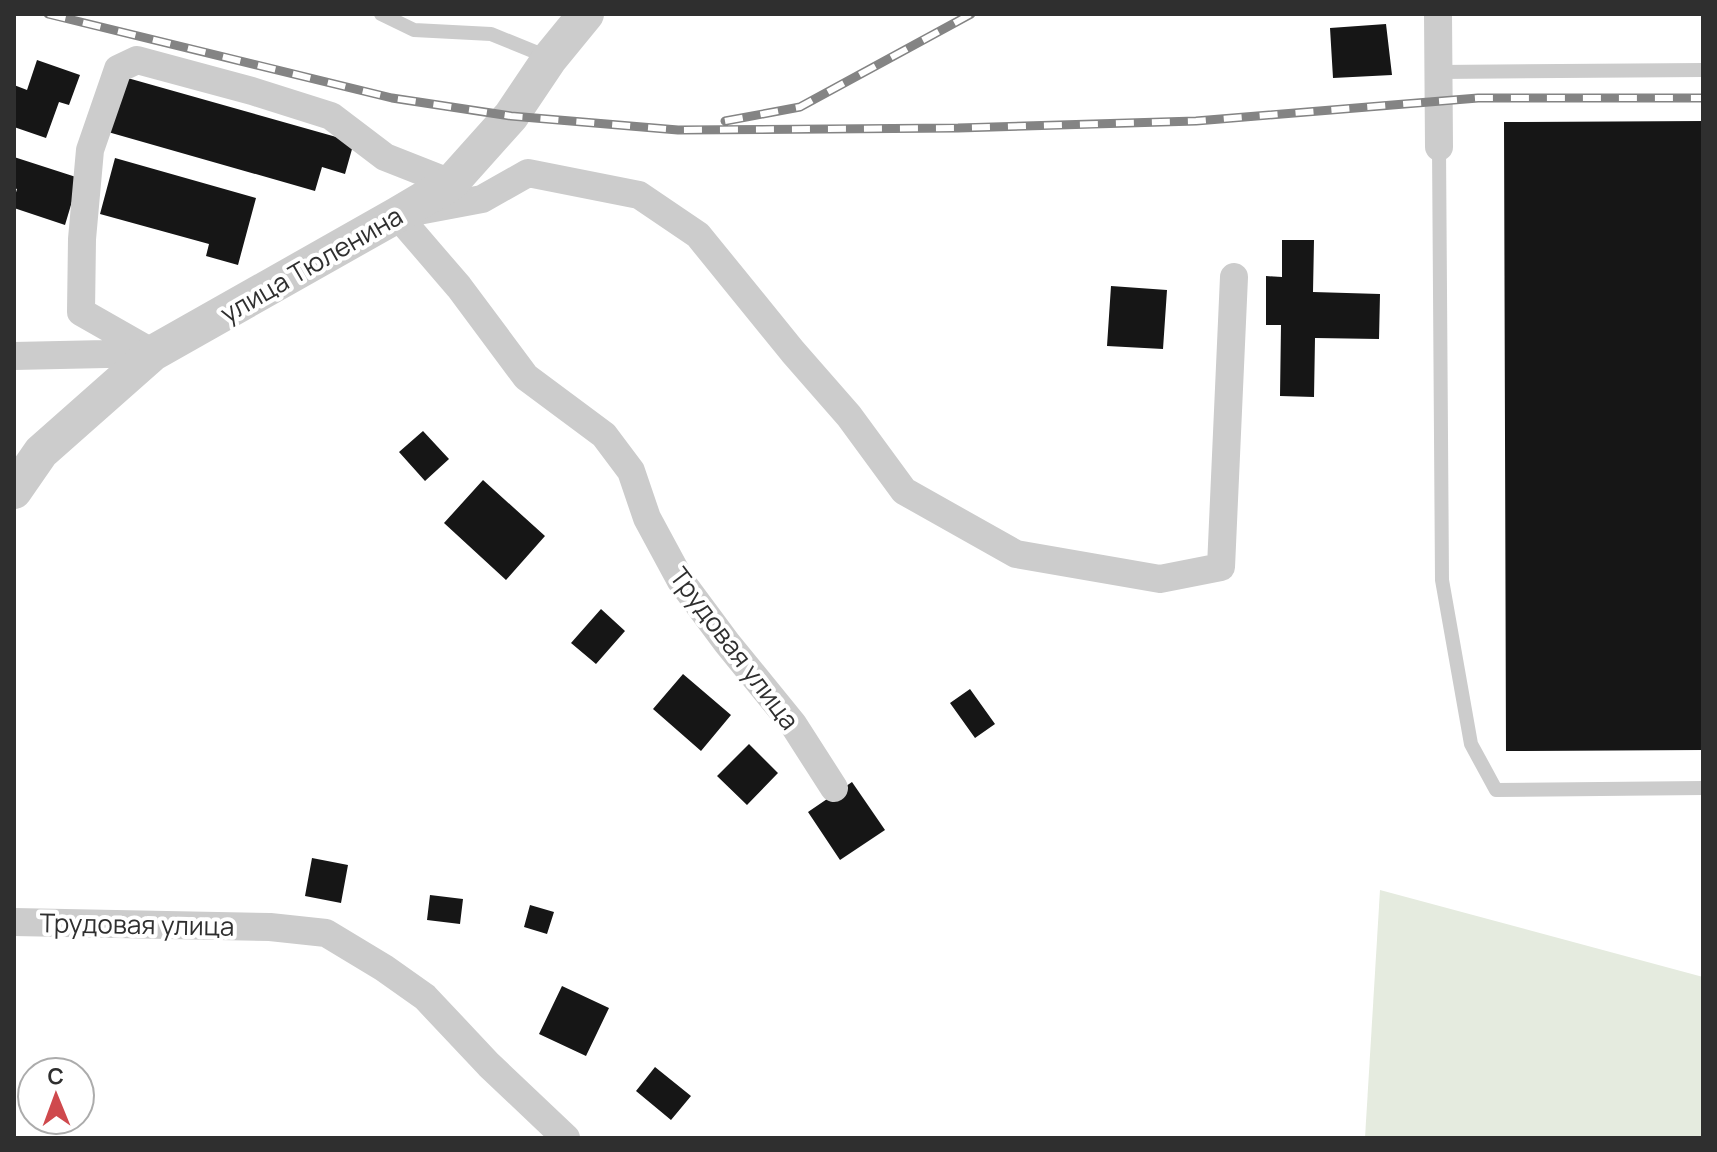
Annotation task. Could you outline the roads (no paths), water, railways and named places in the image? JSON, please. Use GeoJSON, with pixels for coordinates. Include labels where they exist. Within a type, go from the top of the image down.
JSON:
{"type":"FeatureCollection","features":[{"type":"Feature","properties":{"kind":"street","name":"улица Тюленина"},"geometry":{"type":"LineString","coordinates":[[14,491],[41,452],[153,353],[451,183],[511,116],[550,58],[586,14]]}},
{"type":"Feature","properties":{"kind":"street"},"geometry":{"type":"LineString","coordinates":[[1438,14],[1439,147]]}},
{"type":"Feature","properties":{"kind":"street"},"geometry":{"type":"LineString","coordinates":[[153,353],[81,312],[82,239],[90,150],[118,69],[137,60],[331,116],[385,157],[451,183]]}},
{"type":"Feature","properties":{"kind":"street"},"geometry":{"type":"LineString","coordinates":[[397,215],[482,199],[528,173],[639,195],[698,235],[849,416],[904,491],[1016,554],[1160,579],[1221,567],[1234,277]]}},
{"type":"Feature","properties":{"kind":"street","name":"Трудовая улица"},"geometry":{"type":"LineString","coordinates":[[397,215],[459,287],[526,377],[604,435],[631,471],[647,518],[681,581],[793,724],[834,788]]}},
{"type":"Feature","properties":{"kind":"street"},"geometry":{"type":"LineString","coordinates":[[14,356],[153,353]]}},
{"type":"Feature","properties":{"kind":"street","name":"Трудовая улица"},"geometry":{"type":"LineString","coordinates":[[14,922],[270,927],[326,933],[425,997],[489,1065],[566,1138]]}},
{"type":"Feature","properties":{"kind":"lane"},"geometry":{"type":"LineString","coordinates":[[381,14],[414,30],[491,34],[550,58]]}},
{"type":"Feature","properties":{"kind":"lane"},"geometry":{"type":"LineString","coordinates":[[1439,72],[1703,70]]}},
{"type":"Feature","properties":{"kind":"lane"},"geometry":{"type":"LineString","coordinates":[[1439,147],[1442,580],[1471,744],[1496,790],[1703,788]]}},
{"type":"Feature","properties":{"kind":"railway"},"geometry":{"type":"LineString","coordinates":[[48,14],[392,98],[511,116],[678,130],[958,128],[1196,121],[1478,98],[1703,98]]}},
{"type":"Feature","properties":{"kind":"railway"},"geometry":{"type":"LineString","coordinates":[[725,121],[800,107],[971,14]]}}]}
